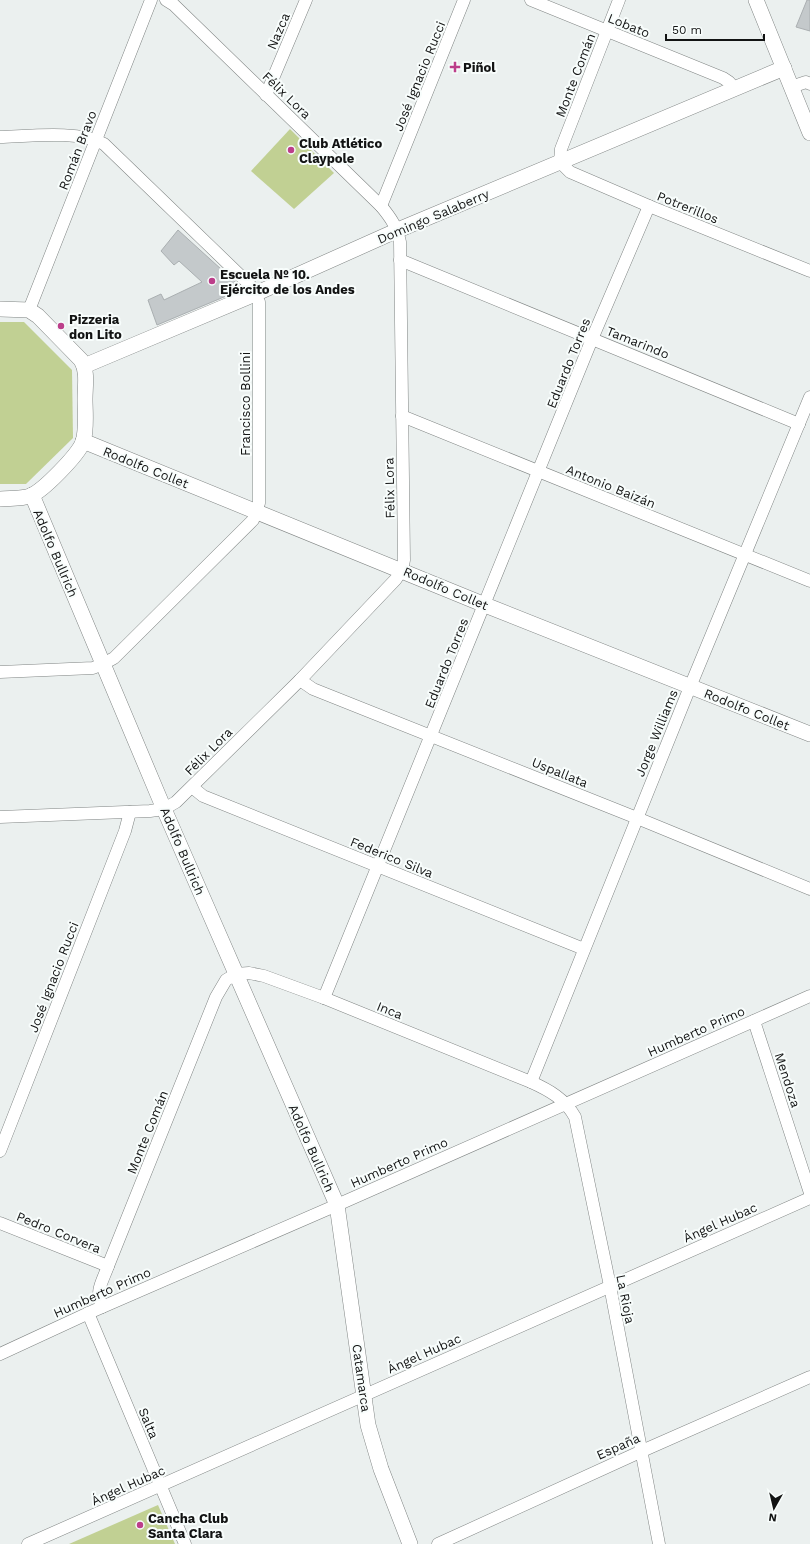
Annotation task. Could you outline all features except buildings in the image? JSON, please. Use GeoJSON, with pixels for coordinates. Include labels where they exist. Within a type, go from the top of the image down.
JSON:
{"type":"FeatureCollection","features":[{"type":"Feature","properties":{"kind":"street","name":"Román Bravo"},"geometry":{"type":"LineString","coordinates":[[29,310],[151,0]]}},
{"type":"Feature","properties":{"kind":"street","name":"Félix Lora"},"geometry":{"type":"LineString","coordinates":[[0,817],[130,812],[164,809],[176,802],[300,680],[402,570],[404,560],[400,242],[398,230],[381,206],[174,5],[166,0]]}},
{"type":"Feature","properties":{"kind":"street","name":"Nazca"},"geometry":{"type":"LineString","coordinates":[[266,95],[306,0]]}},
{"type":"Feature","properties":{"kind":"street","name":"José Ignacio Rucci"},"geometry":{"type":"LineString","coordinates":[[381,206],[464,0]]}},
{"type":"Feature","properties":{"kind":"street","name":"Lobato"},"geometry":{"type":"LineString","coordinates":[[531,0],[723,78],[735,89]]}},
{"type":"Feature","properties":{"kind":"street","name":"Monte Comán"},"geometry":{"type":"LineString","coordinates":[[560,162],[561,149],[619,0]]}},
{"type":"Feature","properties":{"kind":"street"},"geometry":{"type":"LineString","coordinates":[[756,0],[810,133]]}},
{"type":"Feature","properties":{"kind":"street","name":"Domingo Salaberry"},"geometry":{"type":"LineString","coordinates":[[84,366],[256,294],[398,230],[784,68]]}},
{"type":"Feature","properties":{"kind":"street"},"geometry":{"type":"LineString","coordinates":[[791,87],[809,80]]}},
{"type":"Feature","properties":{"kind":"street"},"geometry":{"type":"LineString","coordinates":[[0,137],[70,135],[96,139],[116,154],[250,285],[256,294]]}},
{"type":"Feature","properties":{"kind":"street","name":"Potrerillos"},"geometry":{"type":"LineString","coordinates":[[560,162],[570,172],[649,206],[810,271]]}},
{"type":"Feature","properties":{"kind":"street","name":"Eduardo Torres"},"geometry":{"type":"LineString","coordinates":[[324,998],[432,736],[592,339],[649,206]]}},
{"type":"Feature","properties":{"kind":"street","name":"Tamarindo"},"geometry":{"type":"LineString","coordinates":[[400,260],[799,424]]}},
{"type":"Feature","properties":{"kind":"street","name":"Francisco Bollini"},"geometry":{"type":"LineString","coordinates":[[256,294],[259,302],[259,503],[257,512]]}},
{"type":"Feature","properties":{"kind":"street"},"geometry":{"type":"LineString","coordinates":[[0,309],[29,310],[38,316],[81,360],[84,366],[85,425],[83,441],[77,453],[42,489],[23,498],[0,499]]}},
{"type":"Feature","properties":{"kind":"street","name":"Jorge Williams"},"geometry":{"type":"LineString","coordinates":[[531,1082],[690,687],[810,397]]}},
{"type":"Feature","properties":{"kind":"street","name":"Antonio Baizán"},"geometry":{"type":"LineString","coordinates":[[402,416],[810,581]]}},
{"type":"Feature","properties":{"kind":"street","name":"Rodolfo Collet"},"geometry":{"type":"LineString","coordinates":[[83,441],[690,687],[810,734]]}},
{"type":"Feature","properties":{"kind":"street","name":"Adolfo Bullrich"},"geometry":{"type":"LineString","coordinates":[[32,495],[164,809],[337,1205]]}},
{"type":"Feature","properties":{"kind":"street"},"geometry":{"type":"LineString","coordinates":[[0,672],[93,668],[114,658],[253,520],[257,512]]}},
{"type":"Feature","properties":{"kind":"street","name":"Uspallata"},"geometry":{"type":"LineString","coordinates":[[300,680],[313,689],[810,888]]}},
{"type":"Feature","properties":{"kind":"street","name":"Federico Silva"},"geometry":{"type":"LineString","coordinates":[[192,787],[203,796],[584,949]]}},
{"type":"Feature","properties":{"kind":"street","name":"José Ignacio Rucci"},"geometry":{"type":"LineString","coordinates":[[0,1151],[125,831],[130,812]]}},
{"type":"Feature","properties":{"kind":"street","name":"Inca"},"geometry":{"type":"LineString","coordinates":[[236,974],[249,973],[264,976],[324,998],[531,1082]]}},
{"type":"Feature","properties":{"kind":"street","name":"Monte Comán"},"geometry":{"type":"LineString","coordinates":[[102,1307],[98,1298],[98,1292],[216,997],[226,980],[236,974]]}},
{"type":"Feature","properties":{"kind":"street","name":"Humberto Primo"},"geometry":{"type":"LineString","coordinates":[[0,1354],[88,1313],[337,1205],[810,996]]}},
{"type":"Feature","properties":{"kind":"street","name":"Mendoza"},"geometry":{"type":"LineString","coordinates":[[754,1021],[810,1193]]}},
{"type":"Feature","properties":{"kind":"street","name":"La Rioja"},"geometry":{"type":"LineString","coordinates":[[531,1082],[547,1089],[558,1097],[566,1104],[575,1117],[610,1286],[659,1544]]}},
{"type":"Feature","properties":{"kind":"street","name":"Ángel Hubac"},"geometry":{"type":"LineString","coordinates":[[28,1544],[810,1198]]}},
{"type":"Feature","properties":{"kind":"street","name":"Catamarca"},"geometry":{"type":"LineString","coordinates":[[337,1205],[364,1395],[374,1447],[410,1544]]}},
{"type":"Feature","properties":{"kind":"street","name":"Pedro Corvera"},"geometry":{"type":"LineString","coordinates":[[0,1223],[108,1266]]}},
{"type":"Feature","properties":{"kind":"street","name":"Salta"},"geometry":{"type":"LineString","coordinates":[[88,1313],[185,1544]]}},
{"type":"Feature","properties":{"kind":"street","name":"España"},"geometry":{"type":"LineString","coordinates":[[438,1544],[642,1451],[810,1377]]}},
{"type":"Feature","properties":{"kind":"green space","name":"Club Atlético Claypole"},"geometry":{"type":"Polygon","coordinates":[[[290,129],[334,173],[294,209],[251,171],[290,129]]]}},
{"type":"Feature","properties":{"kind":"green space"},"geometry":{"type":"Polygon","coordinates":[[[0,322],[24,322],[72,370],[73,438],[26,484],[0,484],[0,322]]]}},
{"type":"Feature","properties":{"kind":"green space","name":"Cancha Club Santa Clara"},"geometry":{"type":"Polygon","coordinates":[[[158,1505],[175,1544],[69,1544],[158,1505]]]}},
{"type":"Feature","properties":{"kind":"place","name":"Piñol"},"geometry":{"type":"Point","coordinates":[455,67]}},
{"type":"Feature","properties":{"kind":"place","name":"Club Atlético Claypole"},"geometry":{"type":"Point","coordinates":[291,150]}},
{"type":"Feature","properties":{"kind":"place","name":"Escuela Nº 10. Ejército de los Andes"},"geometry":{"type":"Point","coordinates":[212,281]}},
{"type":"Feature","properties":{"kind":"place","name":"Pizzeria don Lito"},"geometry":{"type":"Point","coordinates":[61,326]}},
{"type":"Feature","properties":{"kind":"place","name":"Cancha Club Santa Clara"},"geometry":{"type":"Point","coordinates":[140,1525]}}]}
